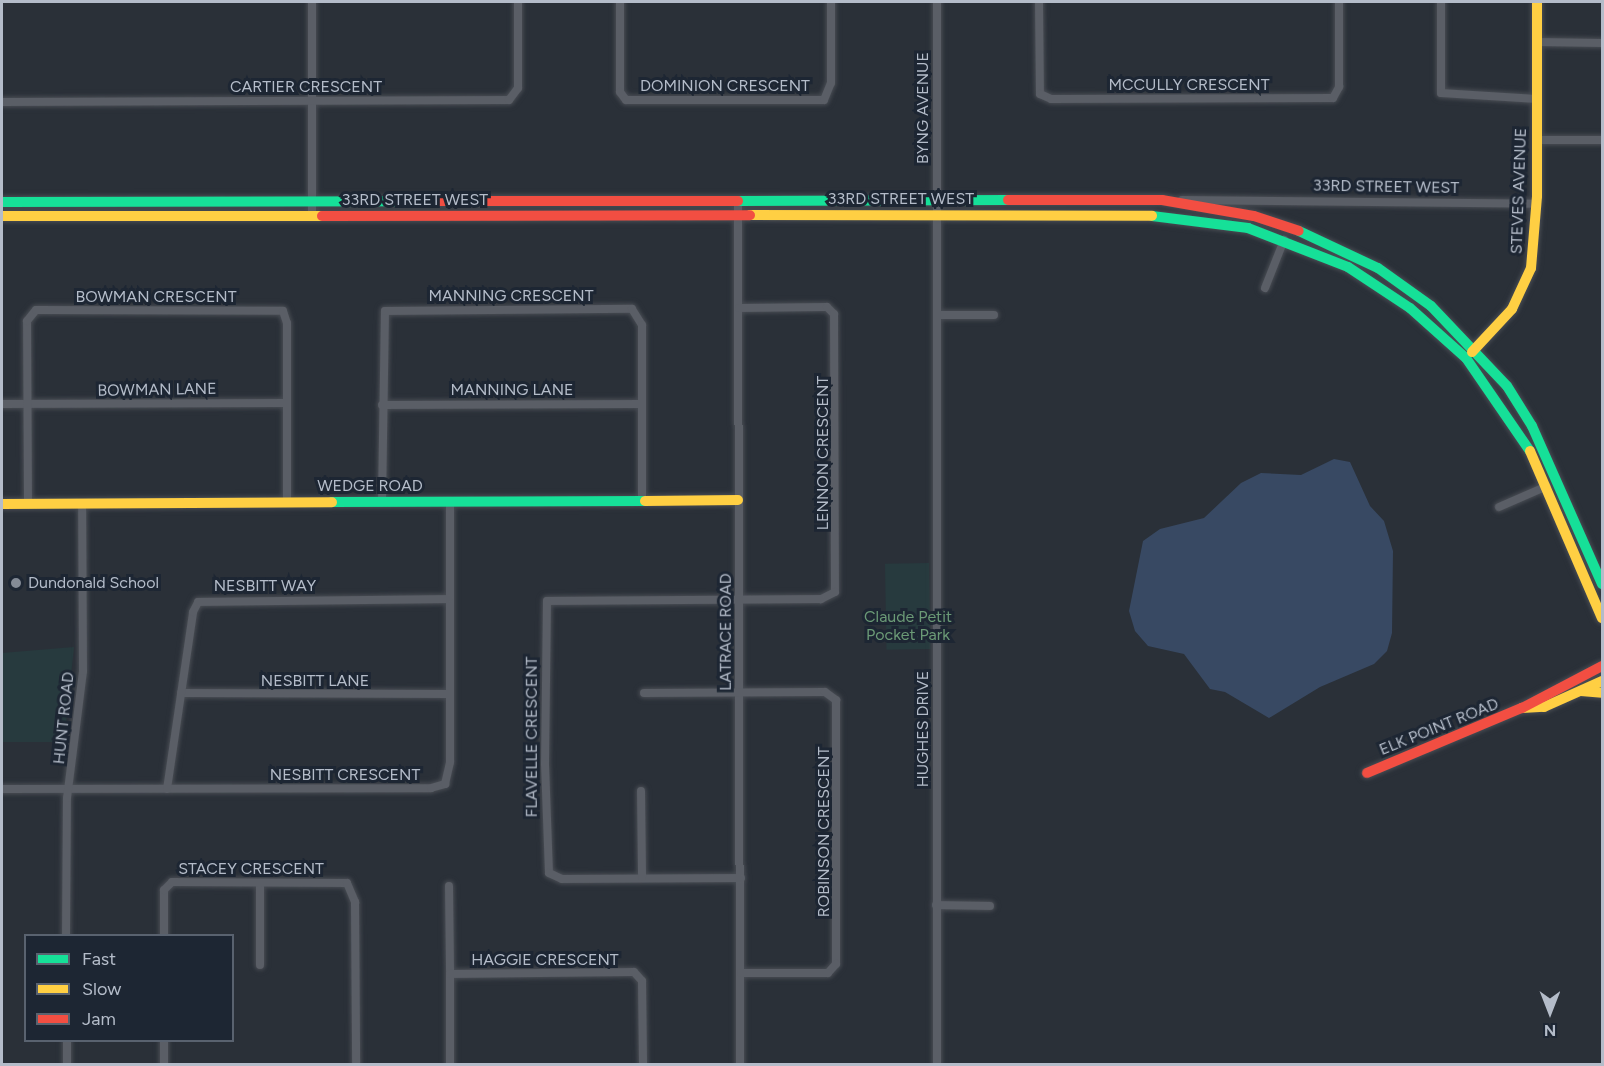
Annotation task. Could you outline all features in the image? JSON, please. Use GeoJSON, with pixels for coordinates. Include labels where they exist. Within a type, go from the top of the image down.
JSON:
{"type":"FeatureCollection","features":[{"type":"Feature","properties":{"kind":"main road","name":"STEVES AVENUE"},"geometry":{"type":"LineString","coordinates":[[1466,358],[1512,309],[1524,289],[1534,253],[1537,204],[1537,2]]}},
{"type":"Feature","properties":{"kind":"main road","name":"33RD STREET WEST"},"geometry":{"type":"LineString","coordinates":[[2,202],[1162,200],[1254,216],[1340,248],[1405,286],[1475,349],[1507,386],[1541,441],[1602,584]]}},
{"type":"Feature","properties":{"kind":"main road","name":"33RD STREET WEST"},"geometry":{"type":"LineString","coordinates":[[2,216],[936,214],[1159,216],[1221,222],[1284,240],[1323,255],[1382,287],[1434,327],[1466,358],[1517,428],[1547,486],[1602,618]]}},
{"type":"Feature","properties":{"kind":"main road","name":"WEDGE ROAD"},"geometry":{"type":"LineString","coordinates":[[2,504],[738,500]]}},
{"type":"Feature","properties":{"kind":"main road","name":"ELK POINT ROAD"},"geometry":{"type":"LineString","coordinates":[[1367,773],[1522,708],[1602,666]]}},
{"type":"Feature","properties":{"kind":"main road","name":"ELK POINT ROAD"},"geometry":{"type":"LineString","coordinates":[[1522,708],[1544,706],[1602,681]]}},
{"type":"Feature","properties":{"kind":"main road"},"geometry":{"type":"LineString","coordinates":[[1578,691],[1602,693]]}},
{"type":"Feature","properties":{"kind":"street"},"geometry":{"type":"LineString","coordinates":[[312,2],[312,215]]}},
{"type":"Feature","properties":{"kind":"street","name":"CARTIER CRESCENT"},"geometry":{"type":"LineString","coordinates":[[2,102],[509,100],[518,88],[518,2]]}},
{"type":"Feature","properties":{"kind":"street","name":"DOMINION CRESCENT"},"geometry":{"type":"LineString","coordinates":[[620,2],[620,92],[626,100],[824,100],[831,83],[831,2]]}},
{"type":"Feature","properties":{"kind":"street","name":"BYNG AVENUE"},"geometry":{"type":"LineString","coordinates":[[936,214],[937,2]]}},
{"type":"Feature","properties":{"kind":"street","name":"MCCULLY CRESCENT"},"geometry":{"type":"LineString","coordinates":[[1039,2],[1040,94],[1051,99],[1333,98],[1339,87],[1339,2]]}},
{"type":"Feature","properties":{"kind":"street"},"geometry":{"type":"LineString","coordinates":[[1441,2],[1441,93],[1537,99]]}},
{"type":"Feature","properties":{"kind":"street"},"geometry":{"type":"LineString","coordinates":[[1537,42],[1602,42]]}},
{"type":"Feature","properties":{"kind":"street"},"geometry":{"type":"LineString","coordinates":[[1537,141],[1602,140]]}},
{"type":"Feature","properties":{"kind":"street","name":"LATRACE ROAD"},"geometry":{"type":"LineString","coordinates":[[738,200],[740,1065]]}},
{"type":"Feature","properties":{"kind":"street","name":"33RD STREET WEST"},"geometry":{"type":"LineString","coordinates":[[1162,200],[1336,204],[1537,204]]}},
{"type":"Feature","properties":{"kind":"street","name":"HUGHES DRIVE"},"geometry":{"type":"LineString","coordinates":[[936,214],[937,1065]]}},
{"type":"Feature","properties":{"kind":"street"},"geometry":{"type":"LineString","coordinates":[[1265,288],[1284,240]]}},
{"type":"Feature","properties":{"kind":"street","name":"LENNON CRESCENT"},"geometry":{"type":"LineString","coordinates":[[739,308],[827,307],[834,314],[837,575],[835,592],[826,598],[740,599]]}},
{"type":"Feature","properties":{"kind":"street","name":"BOWMAN CRESCENT"},"geometry":{"type":"LineString","coordinates":[[28,503],[27,321],[36,310],[278,309],[287,323],[286,501]]}},
{"type":"Feature","properties":{"kind":"street","name":"MANNING CRESCENT"},"geometry":{"type":"LineString","coordinates":[[382,501],[382,316],[390,309],[632,309],[642,325],[642,501]]}},
{"type":"Feature","properties":{"kind":"street"},"geometry":{"type":"LineString","coordinates":[[936,315],[994,315]]}},
{"type":"Feature","properties":{"kind":"street","name":"BOWMAN LANE"},"geometry":{"type":"LineString","coordinates":[[2,404],[287,402]]}},
{"type":"Feature","properties":{"kind":"street","name":"MANNING LANE"},"geometry":{"type":"LineString","coordinates":[[382,405],[642,404]]}},
{"type":"Feature","properties":{"kind":"street"},"geometry":{"type":"LineString","coordinates":[[1499,507],[1547,486]]}},
{"type":"Feature","properties":{"kind":"street","name":"NESBITT CRESCENT"},"geometry":{"type":"LineString","coordinates":[[2,789],[439,786],[450,774],[450,501]]}},
{"type":"Feature","properties":{"kind":"street","name":"HUNT ROAD"},"geometry":{"type":"LineString","coordinates":[[66,934],[68,789],[83,671],[82,503]]}},
{"type":"Feature","properties":{"kind":"street","name":"NESBITT WAY"},"geometry":{"type":"LineString","coordinates":[[167,789],[181,693],[198,602],[449,599]]}},
{"type":"Feature","properties":{"kind":"street","name":"FLAVELLE CRESCENT"},"geometry":{"type":"LineString","coordinates":[[740,599],[553,599],[544,606],[546,869],[562,879],[741,878]]}},
{"type":"Feature","properties":{"kind":"street","name":"ROBINSON CRESCENT"},"geometry":{"type":"LineString","coordinates":[[644,693],[825,692],[834,696],[837,705],[836,964],[828,973],[741,973]]}},
{"type":"Feature","properties":{"kind":"street","name":"NESBITT LANE"},"geometry":{"type":"LineString","coordinates":[[181,693],[449,694]]}},
{"type":"Feature","properties":{"kind":"street"},"geometry":{"type":"LineString","coordinates":[[641,791],[642,878]]}},
{"type":"Feature","properties":{"kind":"street","name":"STACEY CRESCENT"},"geometry":{"type":"LineString","coordinates":[[164,934],[164,890],[172,882],[260,883],[341,880],[352,887],[356,1065]]}},
{"type":"Feature","properties":{"kind":"street"},"geometry":{"type":"LineString","coordinates":[[260,883],[260,965]]}},
{"type":"Feature","properties":{"kind":"street"},"geometry":{"type":"LineString","coordinates":[[449,886],[450,974]]}},
{"type":"Feature","properties":{"kind":"street"},"geometry":{"type":"LineString","coordinates":[[936,906],[990,906]]}},
{"type":"Feature","properties":{"kind":"street","name":"HAGGIE CRESCENT"},"geometry":{"type":"LineString","coordinates":[[450,1065],[450,974],[634,972],[642,981],[643,1065]]}},
{"type":"Feature","properties":{"kind":"street"},"geometry":{"type":"LineString","coordinates":[[67,1042],[67,1065]]}},
{"type":"Feature","properties":{"kind":"street"},"geometry":{"type":"LineString","coordinates":[[164,1042],[164,1065]]}},
{"type":"Feature","properties":{"kind":"green space","name":"Claude Petit Pocket Park"},"geometry":{"type":"Polygon","coordinates":[[[929,563],[931,649],[887,650],[885,564],[929,563]]]}},
{"type":"Feature","properties":{"kind":"green space"},"geometry":{"type":"Polygon","coordinates":[[[74,647],[64,742],[2,742],[2,653],[74,647]]]}},
{"type":"Feature","properties":{"kind":"water"},"geometry":{"type":"Polygon","coordinates":[[[1334,459],[1350,462],[1370,506],[1384,521],[1393,551],[1392,633],[1387,651],[1374,664],[1320,687],[1269,718],[1225,692],[1210,689],[1184,654],[1148,646],[1135,631],[1129,611],[1143,541],[1160,529],[1204,518],[1241,483],[1261,473],[1301,475],[1334,459]]]}},
{"type":"Feature","properties":{"kind":"traffic: fast"},"geometry":{"type":"LineString","coordinates":[[738,201],[1008,200]]}},
{"type":"Feature","properties":{"kind":"traffic: fast"},"geometry":{"type":"LineString","coordinates":[[2,202],[418,201]]}},
{"type":"Feature","properties":{"kind":"traffic: fast"},"geometry":{"type":"LineString","coordinates":[[1152,216],[1248,228],[1348,267],[1410,308],[1466,358],[1530,451]]}},
{"type":"Feature","properties":{"kind":"traffic: fast"},"geometry":{"type":"LineString","coordinates":[[1299,231],[1378,268],[1431,306],[1507,386],[1532,426],[1602,584]]}},
{"type":"Feature","properties":{"kind":"traffic: fast"},"geometry":{"type":"LineString","coordinates":[[332,502],[645,501]]}},
{"type":"Feature","properties":{"kind":"traffic: slow"},"geometry":{"type":"LineString","coordinates":[[1472,352],[1512,309],[1531,268],[1537,196],[1537,2]]}},
{"type":"Feature","properties":{"kind":"traffic: slow"},"geometry":{"type":"LineString","coordinates":[[750,215],[1152,216]]}},
{"type":"Feature","properties":{"kind":"traffic: slow"},"geometry":{"type":"LineString","coordinates":[[2,216],[322,216]]}},
{"type":"Feature","properties":{"kind":"traffic: slow"},"geometry":{"type":"LineString","coordinates":[[1530,451],[1602,618]]}},
{"type":"Feature","properties":{"kind":"traffic: slow"},"geometry":{"type":"LineString","coordinates":[[645,501],[738,500]]}},
{"type":"Feature","properties":{"kind":"traffic: slow"},"geometry":{"type":"LineString","coordinates":[[2,504],[332,502]]}},
{"type":"Feature","properties":{"kind":"traffic: slow"},"geometry":{"type":"LineString","coordinates":[[1522,708],[1544,707],[1602,681]]}},
{"type":"Feature","properties":{"kind":"traffic: slow"},"geometry":{"type":"LineString","coordinates":[[1581,691],[1602,693]]}},
{"type":"Feature","properties":{"kind":"traffic: jam"},"geometry":{"type":"LineString","coordinates":[[1008,200],[1162,200],[1254,216],[1299,231]]}},
{"type":"Feature","properties":{"kind":"traffic: jam"},"geometry":{"type":"LineString","coordinates":[[418,201],[738,201]]}},
{"type":"Feature","properties":{"kind":"traffic: jam"},"geometry":{"type":"LineString","coordinates":[[322,216],[750,215]]}},
{"type":"Feature","properties":{"kind":"traffic: jam"},"geometry":{"type":"LineString","coordinates":[[1367,773],[1522,708],[1602,666]]}},
{"type":"Feature","properties":{"kind":"place","name":"Dundonald School"},"geometry":{"type":"Point","coordinates":[16,583]}}]}
